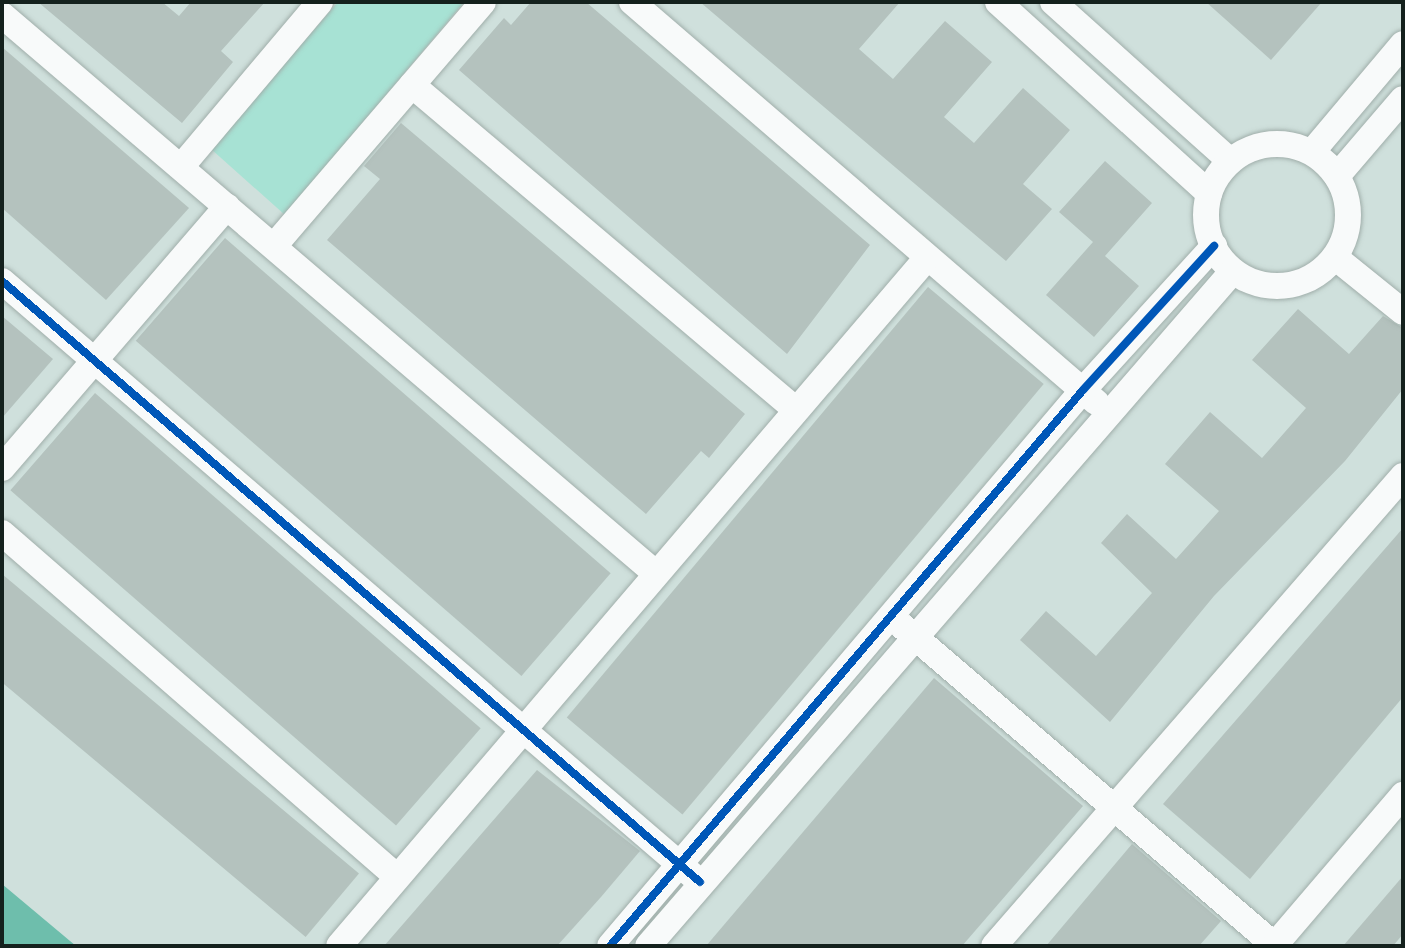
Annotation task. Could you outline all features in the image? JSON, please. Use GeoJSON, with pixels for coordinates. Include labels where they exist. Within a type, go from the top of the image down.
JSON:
{"type":"FeatureCollection","features":[{"type":"Feature","properties":{"kind":"street"},"geometry":{"type":"LineString","coordinates":[[274,246],[483,2]]}},
{"type":"Feature","properties":{"kind":"street"},"geometry":{"type":"LineString","coordinates":[[632,2],[926,259],[1108,412]]}},
{"type":"Feature","properties":{"kind":"street"},"geometry":{"type":"LineString","coordinates":[[998,2],[1209,193]]}},
{"type":"Feature","properties":{"kind":"street"},"geometry":{"type":"LineString","coordinates":[[1053,2],[1230,161]]}},
{"type":"Feature","properties":{"kind":"street"},"geometry":{"type":"LineString","coordinates":[[181,167],[319,3]]}},
{"type":"Feature","properties":{"kind":"street"},"geometry":{"type":"LineString","coordinates":[[2,15],[655,573]]}},
{"type":"Feature","properties":{"kind":"street"},"geometry":{"type":"LineString","coordinates":[[1312,152],[1403,44]]}},
{"type":"Feature","properties":{"kind":"street"},"geometry":{"type":"LineString","coordinates":[[412,85],[796,410]]}},
{"type":"Feature","properties":{"kind":"street"},"geometry":{"type":"LineString","coordinates":[[1337,176],[1403,99]]}},
{"type":"Feature","properties":{"kind":"street"},"geometry":{"type":"LineString","coordinates":[[1269,144],[1312,152],[1337,176],[1348,222],[1336,258],[1293,285],[1262,284],[1233,271],[1214,246],[1207,229],[1209,193],[1230,161],[1269,144]]}},
{"type":"Feature","properties":{"kind":"street"},"geometry":{"type":"LineString","coordinates":[[2,468],[227,206]]}},
{"type":"Feature","properties":{"kind":"street"},"geometry":{"type":"LineString","coordinates":[[610,946],[1083,390],[1214,246]]}},
{"type":"Feature","properties":{"kind":"street"},"geometry":{"type":"LineString","coordinates":[[1336,258],[1403,312]]}},
{"type":"Feature","properties":{"kind":"street"},"geometry":{"type":"LineString","coordinates":[[339,946],[926,259]]}},
{"type":"Feature","properties":{"kind":"street"},"geometry":{"type":"LineString","coordinates":[[648,946],[913,636],[1233,271]]}},
{"type":"Feature","properties":{"kind":"street"},"geometry":{"type":"LineString","coordinates":[[2,281],[700,882]]}},
{"type":"Feature","properties":{"kind":"street"},"geometry":{"type":"LineString","coordinates":[[994,946],[1403,476]]}},
{"type":"Feature","properties":{"kind":"street"},"geometry":{"type":"LineString","coordinates":[[2,533],[396,876]]}},
{"type":"Feature","properties":{"kind":"street"},"geometry":{"type":"LineString","coordinates":[[890,616],[1275,946],[1403,795]]}},
{"type":"Feature","properties":{"kind":"shaded area"},"geometry":{"type":"Polygon","coordinates":[[[338,2],[464,2],[285,215],[211,149],[338,2]]]}},
{"type":"Feature","properties":{"kind":"shaded area"},"geometry":{"type":"Polygon","coordinates":[[[2,884],[76,946],[2,946],[2,884]]]}},
{"type":"Feature","properties":{"kind":"building"},"geometry":{"type":"Polygon","coordinates":[[[38,2],[162,2],[179,16],[191,2],[265,2],[221,51],[233,62],[182,123],[38,2]]]}},
{"type":"Feature","properties":{"kind":"building"},"geometry":{"type":"Polygon","coordinates":[[[531,2],[586,2],[870,245],[787,354],[459,70],[504,18],[511,25],[531,2]]]}},
{"type":"Feature","properties":{"kind":"building"},"geometry":{"type":"Polygon","coordinates":[[[700,2],[900,2],[859,49],[893,79],[945,21],[992,62],[944,117],[974,143],[1023,88],[1070,130],[1023,184],[1052,209],[1006,261],[700,2]]]}},
{"type":"Feature","properties":{"kind":"building"},"geometry":{"type":"Polygon","coordinates":[[[1206,2],[1322,2],[1271,60],[1206,2]]]}},
{"type":"Feature","properties":{"kind":"building"},"geometry":{"type":"Polygon","coordinates":[[[2,47],[189,208],[106,300],[2,208],[2,47]]]}},
{"type":"Feature","properties":{"kind":"building"},"geometry":{"type":"Polygon","coordinates":[[[401,123],[745,414],[709,458],[701,451],[646,514],[327,240],[380,179],[364,166],[401,123]]]}},
{"type":"Feature","properties":{"kind":"building"},"geometry":{"type":"Polygon","coordinates":[[[1105,161],[1152,203],[1105,256],[1139,286],[1094,337],[1046,295],[1093,242],[1059,212],[1105,161]]]}},
{"type":"Feature","properties":{"kind":"building"},"geometry":{"type":"Polygon","coordinates":[[[225,238],[611,573],[521,676],[136,341],[225,238]]]}},
{"type":"Feature","properties":{"kind":"building"},"geometry":{"type":"Polygon","coordinates":[[[928,287],[1044,384],[682,815],[567,718],[928,287]]]}},
{"type":"Feature","properties":{"kind":"building"},"geometry":{"type":"Polygon","coordinates":[[[1298,309],[1349,354],[1383,316],[1403,328],[1403,389],[1345,461],[1214,596],[1110,722],[1020,640],[1046,611],[1096,656],[1152,593],[1101,543],[1127,514],[1176,559],[1219,511],[1165,464],[1210,412],[1262,458],[1306,408],[1252,360],[1298,309]]]}},
{"type":"Feature","properties":{"kind":"building"},"geometry":{"type":"Polygon","coordinates":[[[2,316],[53,359],[2,418],[2,316]]]}},
{"type":"Feature","properties":{"kind":"building"},"geometry":{"type":"Polygon","coordinates":[[[95,393],[481,728],[396,826],[10,490],[95,393]]]}},
{"type":"Feature","properties":{"kind":"building"},"geometry":{"type":"Polygon","coordinates":[[[1403,528],[1403,697],[1250,879],[1163,804],[1403,528]]]}},
{"type":"Feature","properties":{"kind":"building"},"geometry":{"type":"Polygon","coordinates":[[[2,574],[359,874],[306,937],[2,682],[2,574]]]}},
{"type":"Feature","properties":{"kind":"building"},"geometry":{"type":"Polygon","coordinates":[[[934,678],[1083,806],[962,946],[706,946],[934,678]]]}},
{"type":"Feature","properties":{"kind":"building"},"geometry":{"type":"Polygon","coordinates":[[[537,770],[640,851],[601,897],[557,946],[384,946],[537,770]]]}},
{"type":"Feature","properties":{"kind":"building"},"geometry":{"type":"Polygon","coordinates":[[[1132,844],[1221,921],[1199,946],[1046,946],[1132,844]]]}},
{"type":"Feature","properties":{"kind":"building"},"geometry":{"type":"Polygon","coordinates":[[[1403,876],[1403,934],[1393,946],[1343,946],[1403,876]]]}},
{"type":"Feature","properties":{"kind":"cycle path"},"geometry":{"type":"LineString","coordinates":[[610,946],[1083,390],[1214,246]]}},
{"type":"Feature","properties":{"kind":"cycle path"},"geometry":{"type":"LineString","coordinates":[[2,281],[700,882]]}}]}
